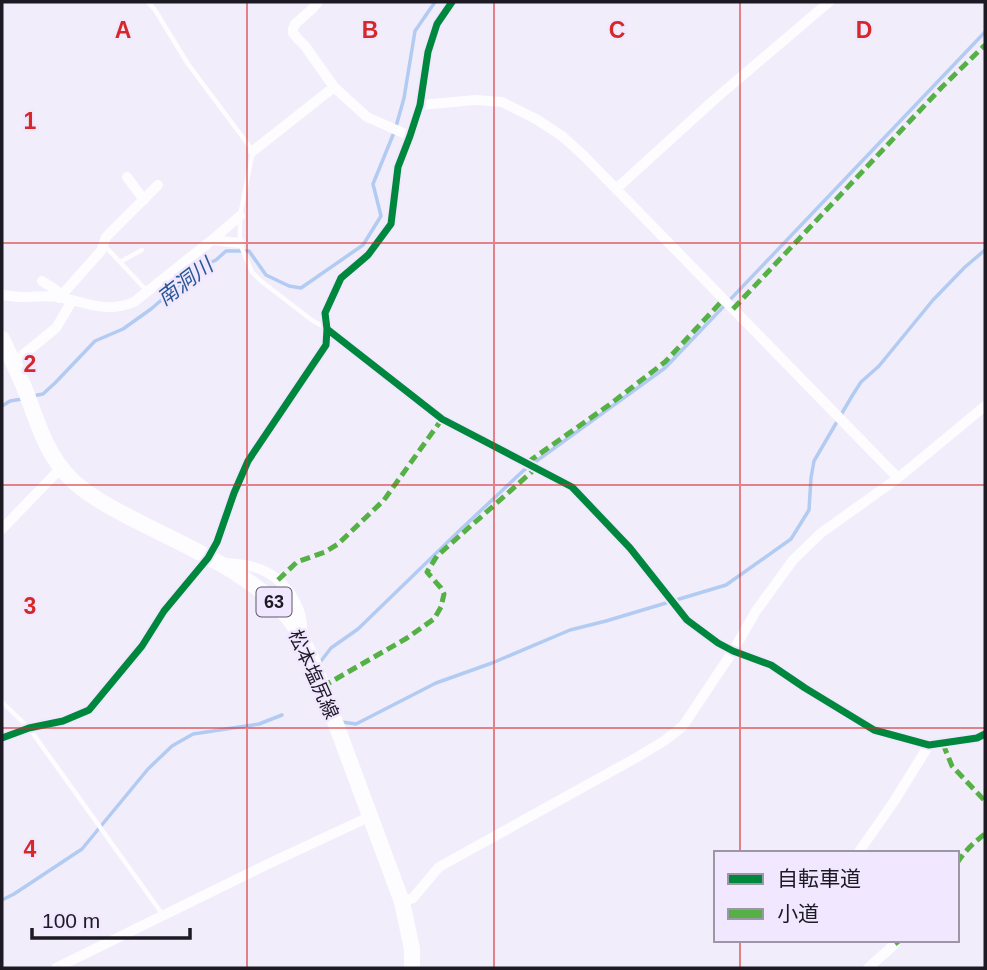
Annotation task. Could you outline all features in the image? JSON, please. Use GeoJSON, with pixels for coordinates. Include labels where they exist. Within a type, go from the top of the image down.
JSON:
{"type":"FeatureCollection","features":[{"type":"Feature","properties":{"kind":"main road","name":"松本塩尻線"},"geometry":{"type":"LineString","coordinates":[[2,339],[50,452],[74,482],[108,506],[212,561],[263,592],[285,614],[301,638],[311,657],[402,902],[412,949],[412,968]]}},
{"type":"Feature","properties":{"kind":"street"},"geometry":{"type":"LineString","coordinates":[[318,2],[295,24],[293,33],[334,87],[367,117],[410,136]]}},
{"type":"Feature","properties":{"kind":"street"},"geometry":{"type":"LineString","coordinates":[[2,738],[29,728],[63,721],[89,710],[142,646],[164,611],[212,561],[216,542],[248,461],[326,345],[325,313],[341,278],[368,255],[391,225],[398,167],[420,105],[428,52],[437,24],[452,2]]}},
{"type":"Feature","properties":{"kind":"street"},"geometry":{"type":"LineString","coordinates":[[616,189],[715,99],[830,2]]}},
{"type":"Feature","properties":{"kind":"street"},"geometry":{"type":"LineString","coordinates":[[253,151],[334,87]]}},
{"type":"Feature","properties":{"kind":"street"},"geometry":{"type":"LineString","coordinates":[[420,105],[476,100],[502,102],[562,136],[898,478]]}},
{"type":"Feature","properties":{"kind":"street"},"geometry":{"type":"LineString","coordinates":[[127,177],[144,200]]}},
{"type":"Feature","properties":{"kind":"street"},"geometry":{"type":"LineString","coordinates":[[59,298],[101,251],[106,237],[158,185]]}},
{"type":"Feature","properties":{"kind":"street"},"geometry":{"type":"LineString","coordinates":[[2,295],[59,298],[111,308],[123,306],[134,302],[240,216]]}},
{"type":"Feature","properties":{"kind":"street"},"geometry":{"type":"LineString","coordinates":[[212,240],[240,243]]}},
{"type":"Feature","properties":{"kind":"street"},"geometry":{"type":"LineString","coordinates":[[42,281],[56,290],[59,298]]}},
{"type":"Feature","properties":{"kind":"street"},"geometry":{"type":"LineString","coordinates":[[13,363],[56,328],[72,301]]}},
{"type":"Feature","properties":{"kind":"street"},"geometry":{"type":"LineString","coordinates":[[327,329],[442,419],[572,487],[630,548],[687,620],[718,643],[771,665],[874,730],[929,745],[976,738],[985,734]]}},
{"type":"Feature","properties":{"kind":"street"},"geometry":{"type":"LineString","coordinates":[[402,902],[413,898],[439,867],[634,760],[674,734],[683,726],[756,611],[793,560],[821,533],[898,478],[985,406]]}},
{"type":"Feature","properties":{"kind":"street"},"geometry":{"type":"LineString","coordinates":[[2,529],[61,468]]}},
{"type":"Feature","properties":{"kind":"street"},"geometry":{"type":"LineString","coordinates":[[859,851],[929,745]]}},
{"type":"Feature","properties":{"kind":"street"},"geometry":{"type":"LineString","coordinates":[[56,968],[371,816]]}},
{"type":"Feature","properties":{"kind":"street"},"geometry":{"type":"LineString","coordinates":[[867,968],[895,944],[893,942]]}},
{"type":"Feature","properties":{"kind":"lane"},"geometry":{"type":"LineString","coordinates":[[148,2],[188,64],[253,151],[240,216],[240,243],[252,272],[313,321],[327,329]]}},
{"type":"Feature","properties":{"kind":"lane"},"geometry":{"type":"LineString","coordinates":[[103,244],[148,291]]}},
{"type":"Feature","properties":{"kind":"lane"},"geometry":{"type":"LineString","coordinates":[[120,262],[142,250]]}},
{"type":"Feature","properties":{"kind":"lane"},"geometry":{"type":"LineString","coordinates":[[2,702],[29,728],[163,915]]}},
{"type":"Feature","properties":{"kind":"waterway","name":"南洞川"},"geometry":{"type":"LineString","coordinates":[[33,396],[43,394],[95,341],[123,329],[199,268],[216,260],[226,251],[249,251],[266,275],[289,286],[301,288],[363,245],[381,216],[373,184],[395,130],[404,98],[415,31],[435,2]]}},
{"type":"Feature","properties":{"kind":"waterway"},"geometry":{"type":"LineString","coordinates":[[321,661],[331,648],[358,629],[524,470],[665,368],[985,32]]}},
{"type":"Feature","properties":{"kind":"waterway"},"geometry":{"type":"LineString","coordinates":[[342,722],[356,724],[436,683],[570,630],[726,585],[791,539],[809,510],[814,461],[861,382],[879,366],[933,300],[985,250]]}},
{"type":"Feature","properties":{"kind":"waterway","name":"南洞川"},"geometry":{"type":"LineString","coordinates":[[2,406],[22,399]]}},
{"type":"Feature","properties":{"kind":"waterway"},"geometry":{"type":"LineString","coordinates":[[2,900],[82,849],[148,769],[172,746],[193,734],[259,724],[282,715]]}},
{"type":"Feature","properties":{"kind":"marked path"},"geometry":{"type":"LineString","coordinates":[[733,309],[942,87],[985,45]]}},
{"type":"Feature","properties":{"kind":"marked path"},"geometry":{"type":"LineString","coordinates":[[528,462],[665,362],[723,300]]}},
{"type":"Feature","properties":{"kind":"marked path"},"geometry":{"type":"LineString","coordinates":[[278,580],[297,562],[338,544],[384,500],[442,419]]}},
{"type":"Feature","properties":{"kind":"marked path"},"geometry":{"type":"LineString","coordinates":[[322,687],[407,638],[434,619],[444,594],[427,572],[437,556],[536,468]]}},
{"type":"Feature","properties":{"kind":"marked path"},"geometry":{"type":"LineString","coordinates":[[943,744],[952,766],[985,801]]}},
{"type":"Feature","properties":{"kind":"marked path"},"geometry":{"type":"LineString","coordinates":[[959,861],[985,834]]}},
{"type":"Feature","properties":{"kind":"cycle path"},"geometry":{"type":"LineString","coordinates":[[2,738],[29,728],[63,721],[89,710],[142,646],[164,611],[208,558],[217,542],[248,461],[326,345],[325,313],[341,278],[368,255],[391,224],[398,167],[420,105],[428,52],[437,24],[452,2]]}},
{"type":"Feature","properties":{"kind":"cycle path"},"geometry":{"type":"LineString","coordinates":[[327,329],[442,419],[572,487],[630,548],[687,620],[718,643],[771,665],[874,730],[929,745],[977,738],[985,734]]}}]}
